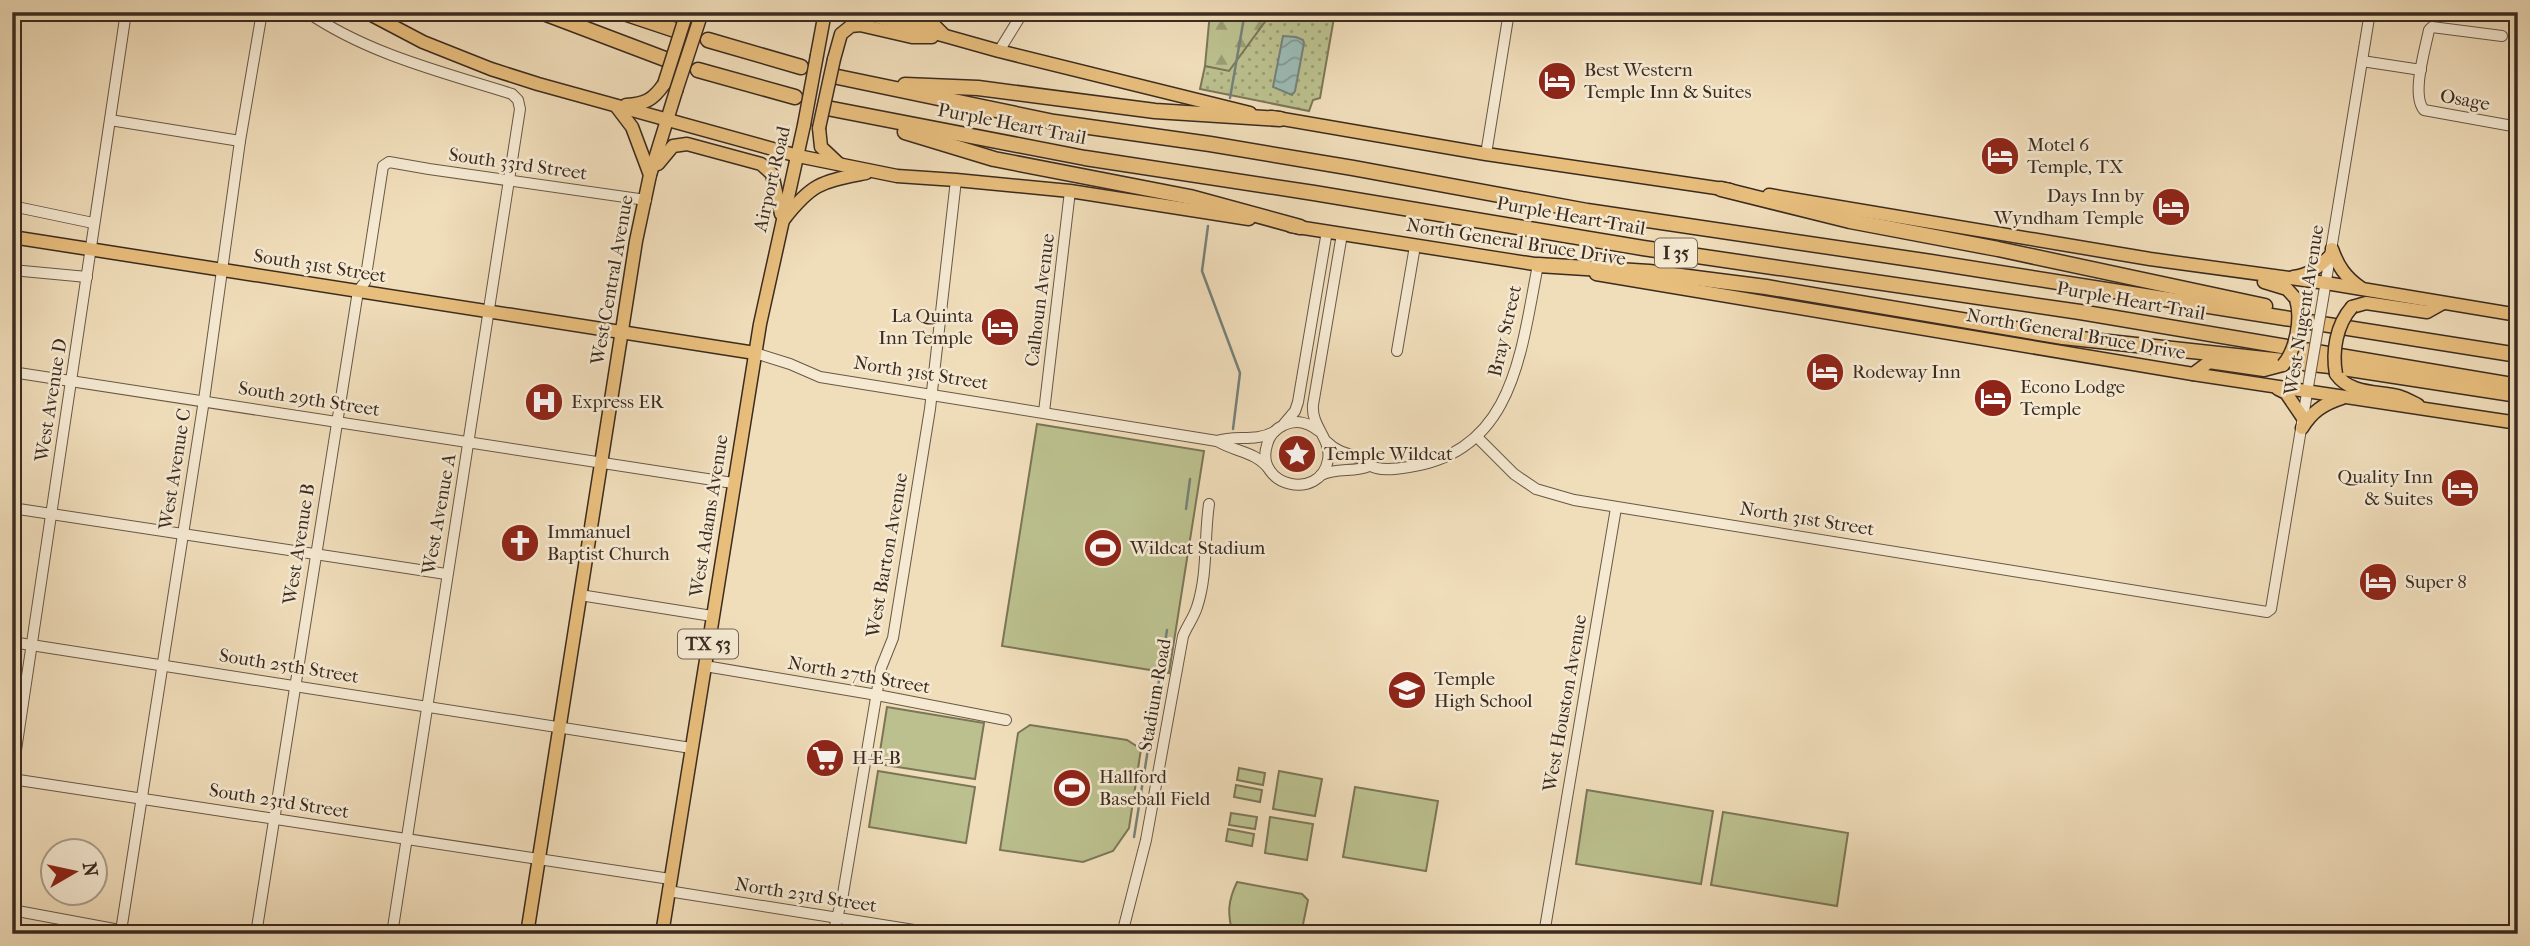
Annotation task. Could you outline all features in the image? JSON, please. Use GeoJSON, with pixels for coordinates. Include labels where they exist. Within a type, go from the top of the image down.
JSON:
{"type":"FeatureCollection","features":[{"type":"Feature","properties":{"kind":"highway"},"geometry":{"type":"LineString","coordinates":[[541,12],[665,59]]}},
{"type":"Feature","properties":{"kind":"highway"},"geometry":{"type":"LineString","coordinates":[[621,12],[675,30]]}},
{"type":"Feature","properties":{"kind":"highway"},"geometry":{"type":"LineString","coordinates":[[708,40],[801,67]]}},
{"type":"Feature","properties":{"kind":"highway"},"geometry":{"type":"LineString","coordinates":[[698,70],[795,97]]}},
{"type":"Feature","properties":{"kind":"highway","name":"Purple Heart Trail"},"geometry":{"type":"LineString","coordinates":[[833,76],[1054,122],[1327,163],[1587,211],[2518,355]]}},
{"type":"Feature","properties":{"kind":"highway"},"geometry":{"type":"LineString","coordinates":[[863,83],[978,88],[1155,111],[1280,120]]}},
{"type":"Feature","properties":{"kind":"highway","name":"Purple Heart Trail"},"geometry":{"type":"LineString","coordinates":[[1300,227],[1190,197],[994,159],[831,109],[1085,158],[1643,248],[2080,312],[2518,386]]}},
{"type":"Feature","properties":{"kind":"highway"},"geometry":{"type":"LineString","coordinates":[[1721,189],[1850,221],[1998,249],[2420,339]]}},
{"type":"Feature","properties":{"kind":"highway"},"geometry":{"type":"LineString","coordinates":[[1538,265],[1649,272],[1766,287],[2063,337],[2330,366],[2518,395]]}},
{"type":"Feature","properties":{"kind":"main road","name":"North General Bruce Drive"},"geometry":{"type":"LineString","coordinates":[[366,12],[458,57],[538,84],[798,156],[870,172],[1070,191],[1538,265],[2193,374],[2518,424]]}},
{"type":"Feature","properties":{"kind":"main road"},"geometry":{"type":"LineString","coordinates":[[616,106],[639,104],[654,98],[664,85],[687,12]]}},
{"type":"Feature","properties":{"kind":"main road","name":"West Central Avenue"},"geometry":{"type":"LineString","coordinates":[[527,934],[636,242],[650,175],[702,12]]}},
{"type":"Feature","properties":{"kind":"main road","name":"Airport Road"},"geometry":{"type":"LineString","coordinates":[[755,353],[798,156],[825,12]]}},
{"type":"Feature","properties":{"kind":"main road"},"geometry":{"type":"LineString","coordinates":[[860,12],[999,51],[1280,120],[1486,154],[1827,203],[2069,245],[2518,315]]}},
{"type":"Feature","properties":{"kind":"main road"},"geometry":{"type":"LineString","coordinates":[[892,12],[930,21],[946,36]]}},
{"type":"Feature","properties":{"kind":"main road"},"geometry":{"type":"LineString","coordinates":[[840,164],[821,147],[820,128],[841,34],[851,26],[860,25],[912,37],[946,36]]}},
{"type":"Feature","properties":{"kind":"main road"},"geometry":{"type":"LineString","coordinates":[[616,106],[632,127],[650,175]]}},
{"type":"Feature","properties":{"kind":"main road"},"geometry":{"type":"LineString","coordinates":[[650,175],[673,146],[687,144],[761,164],[772,174],[782,222]]}},
{"type":"Feature","properties":{"kind":"main road"},"geometry":{"type":"LineString","coordinates":[[782,222],[802,196],[813,187],[870,172]]}},
{"type":"Feature","properties":{"kind":"main road","name":"South 31st Street"},"geometry":{"type":"LineString","coordinates":[[12,237],[622,332]]}},
{"type":"Feature","properties":{"kind":"main road"},"geometry":{"type":"LineString","coordinates":[[2284,278],[2301,276],[2318,268],[2331,252],[2349,280],[2364,290]]}},
{"type":"Feature","properties":{"kind":"main road"},"geometry":{"type":"LineString","coordinates":[[2193,374],[2209,362],[2264,370],[2283,365],[2291,355],[2299,310],[2297,299],[2287,289],[2239,277],[2232,270]]}},
{"type":"Feature","properties":{"kind":"main road"},"geometry":{"type":"LineString","coordinates":[[2428,410],[2401,397],[2355,389],[2342,383],[2336,374],[2334,361],[2338,330],[2344,316],[2352,307],[2366,303],[2427,312],[2443,303]]}},
{"type":"Feature","properties":{"kind":"main road","name":"North 31st Street"},"geometry":{"type":"LineString","coordinates":[[622,332],[755,353]]}},
{"type":"Feature","properties":{"kind":"main road","name":"West Adams Avenue"},"geometry":{"type":"LineString","coordinates":[[662,934],[755,353]]}},
{"type":"Feature","properties":{"kind":"main road"},"geometry":{"type":"LineString","coordinates":[[2271,386],[2286,393],[2303,423],[2319,407],[2346,397]]}},
{"type":"Feature","properties":{"kind":"street"},"geometry":{"type":"LineString","coordinates":[[12,205],[93,223],[126,12]]}},
{"type":"Feature","properties":{"kind":"street"},"geometry":{"type":"LineString","coordinates":[[246,12],[261,13]]}},
{"type":"Feature","properties":{"kind":"street","name":"West Avenue A"},"geometry":{"type":"LineString","coordinates":[[307,12],[357,41],[396,57],[512,94],[518,100],[520,109],[391,934]]}},
{"type":"Feature","properties":{"kind":"street"},"geometry":{"type":"LineString","coordinates":[[999,51],[1023,12]]}},
{"type":"Feature","properties":{"kind":"street"},"geometry":{"type":"LineString","coordinates":[[1486,154],[1509,12]]}},
{"type":"Feature","properties":{"kind":"street","name":"West Nugent Avenue"},"geometry":{"type":"LineString","coordinates":[[2267,612],[2271,608],[2303,423],[2370,12]]}},
{"type":"Feature","properties":{"kind":"street","name":"West Avenue C"},"geometry":{"type":"LineString","coordinates":[[121,931],[261,13]]}},
{"type":"Feature","properties":{"kind":"street"},"geometry":{"type":"LineString","coordinates":[[2421,70],[2429,30],[2432,27],[2502,36]]}},
{"type":"Feature","properties":{"kind":"street","name":"Osage"},"geometry":{"type":"LineString","coordinates":[[2362,61],[2421,70],[2418,95],[2420,106],[2424,110],[2518,127]]}},
{"type":"Feature","properties":{"kind":"street"},"geometry":{"type":"LineString","coordinates":[[110,120],[240,141]]}},
{"type":"Feature","properties":{"kind":"street","name":"South 33rd Street"},"geometry":{"type":"LineString","coordinates":[[385,163],[646,200]]}},
{"type":"Feature","properties":{"kind":"street","name":"West Avenue B"},"geometry":{"type":"LineString","coordinates":[[256,934],[336,421],[358,291],[365,282],[385,163]]}},
{"type":"Feature","properties":{"kind":"street","name":"West Barton Avenue"},"geometry":{"type":"LineString","coordinates":[[833,934],[843,894],[881,668],[893,638],[902,589],[929,415],[956,180]]}},
{"type":"Feature","properties":{"kind":"street","name":"Calhoun Avenue"},"geometry":{"type":"LineString","coordinates":[[1044,412],[1070,191]]}},
{"type":"Feature","properties":{"kind":"street","name":"West Avenue D"},"geometry":{"type":"LineString","coordinates":[[12,778],[93,223]]}},
{"type":"Feature","properties":{"kind":"street"},"geometry":{"type":"LineString","coordinates":[[1326,231],[1298,402],[1291,417],[1278,429],[1266,447],[1265,458],[1269,469],[1281,481],[1295,486],[1306,485],[1336,469],[1360,470],[1369,466],[1392,470],[1432,464],[1463,448],[1477,437]]}},
{"type":"Feature","properties":{"kind":"street"},"geometry":{"type":"LineString","coordinates":[[1342,234],[1312,405],[1313,419],[1327,442],[1339,451],[1362,459],[1369,466]]}},
{"type":"Feature","properties":{"kind":"street"},"geometry":{"type":"LineString","coordinates":[[1396,351],[1415,246]]}},
{"type":"Feature","properties":{"kind":"street","name":"Bray Street"},"geometry":{"type":"LineString","coordinates":[[1477,437],[1505,400],[1518,365],[1538,265]]}},
{"type":"Feature","properties":{"kind":"street"},"geometry":{"type":"LineString","coordinates":[[12,270],[87,277]]}},
{"type":"Feature","properties":{"kind":"street","name":"North 31st Street"},"geometry":{"type":"LineString","coordinates":[[755,353],[820,377],[1217,441],[1228,448],[1256,456],[1269,469]]}},
{"type":"Feature","properties":{"kind":"street","name":"South 29th Street"},"geometry":{"type":"LineString","coordinates":[[12,372],[733,483]]}},
{"type":"Feature","properties":{"kind":"street"},"geometry":{"type":"LineString","coordinates":[[1278,429],[1295,422],[1304,423],[1319,431]]}},
{"type":"Feature","properties":{"kind":"street","name":"North 31st Street"},"geometry":{"type":"LineString","coordinates":[[1217,441],[1230,437],[1263,438],[1278,429]]}},
{"type":"Feature","properties":{"kind":"street","name":"North 31st Street"},"geometry":{"type":"LineString","coordinates":[[1477,437],[1514,474],[1536,489],[1574,500],[2267,612]]}},
{"type":"Feature","properties":{"kind":"street"},"geometry":{"type":"LineString","coordinates":[[1321,475],[1328,462],[1327,442]]}},
{"type":"Feature","properties":{"kind":"street","name":"Stadium Road"},"geometry":{"type":"LineString","coordinates":[[1122,934],[1146,840],[1183,636],[1197,608],[1207,550],[1206,524],[1209,504]]}},
{"type":"Feature","properties":{"kind":"street"},"geometry":{"type":"LineString","coordinates":[[12,508],[446,574]]}},
{"type":"Feature","properties":{"kind":"street","name":"West Houston Avenue"},"geometry":{"type":"LineString","coordinates":[[1544,934],[1616,508]]}},
{"type":"Feature","properties":{"kind":"street"},"geometry":{"type":"LineString","coordinates":[[580,595],[712,616]]}},
{"type":"Feature","properties":{"kind":"street","name":"South 25th Street"},"geometry":{"type":"LineString","coordinates":[[12,642],[691,748]]}},
{"type":"Feature","properties":{"kind":"street","name":"North 27th Street"},"geometry":{"type":"LineString","coordinates":[[705,666],[1006,720]]}},
{"type":"Feature","properties":{"kind":"street","name":"South 23rd Street"},"geometry":{"type":"LineString","coordinates":[[12,778],[540,859]]}},
{"type":"Feature","properties":{"kind":"street","name":"North 23rd Street"},"geometry":{"type":"LineString","coordinates":[[540,859],[836,917],[939,934]]}},
{"type":"Feature","properties":{"kind":"street"},"geometry":{"type":"LineString","coordinates":[[12,910],[141,934]]}},
{"type":"Feature","properties":{"kind":"green space"},"geometry":{"type":"Polygon","coordinates":[[[1210,12],[1272,12],[1229,71],[1205,66],[1210,12]]]}},
{"type":"Feature","properties":{"kind":"green space"},"geometry":{"type":"Polygon","coordinates":[[[1272,12],[1335,12],[1320,98],[1313,100],[1309,111],[1200,89],[1205,66],[1229,70],[1272,12]]]}},
{"type":"Feature","properties":{"kind":"green space","name":"Wildcat Stadium"},"geometry":{"type":"Polygon","coordinates":[[[1037,424],[1204,451],[1169,673],[1002,646],[1037,424]]]}},
{"type":"Feature","properties":{"kind":"green space"},"geometry":{"type":"Polygon","coordinates":[[[887,707],[984,723],[975,779],[878,764],[887,707]]]}},
{"type":"Feature","properties":{"kind":"green space","name":"Hallford Baseball Field"},"geometry":{"type":"Polygon","coordinates":[[[1030,725],[1127,740],[1141,749],[1129,828],[1113,851],[1083,862],[1000,850],[1018,733],[1030,725]]]}},
{"type":"Feature","properties":{"kind":"green space"},"geometry":{"type":"Polygon","coordinates":[[[1239,768],[1265,773],[1263,785],[1237,780],[1239,768]]]}},
{"type":"Feature","properties":{"kind":"green space"},"geometry":{"type":"Polygon","coordinates":[[[878,771],[975,787],[966,843],[869,827],[878,771]]]}},
{"type":"Feature","properties":{"kind":"green space"},"geometry":{"type":"Polygon","coordinates":[[[1279,771],[1322,779],[1315,816],[1273,809],[1279,771]]]}},
{"type":"Feature","properties":{"kind":"green space"},"geometry":{"type":"Polygon","coordinates":[[[1236,785],[1262,790],[1260,802],[1234,797],[1236,785]]]}},
{"type":"Feature","properties":{"kind":"green space"},"geometry":{"type":"Polygon","coordinates":[[[1355,787],[1438,801],[1426,871],[1343,857],[1355,787]]]}},
{"type":"Feature","properties":{"kind":"green space"},"geometry":{"type":"Polygon","coordinates":[[[1587,790],[1713,811],[1701,884],[1576,864],[1587,790]]]}},
{"type":"Feature","properties":{"kind":"green space"},"geometry":{"type":"Polygon","coordinates":[[[1723,812],[1848,833],[1837,906],[1711,885],[1723,812]]]}},
{"type":"Feature","properties":{"kind":"green space"},"geometry":{"type":"Polygon","coordinates":[[[1231,813],[1257,817],[1255,829],[1229,825],[1231,813]]]}},
{"type":"Feature","properties":{"kind":"green space"},"geometry":{"type":"Polygon","coordinates":[[[1270,817],[1313,824],[1307,860],[1265,853],[1270,817]]]}},
{"type":"Feature","properties":{"kind":"green space"},"geometry":{"type":"Polygon","coordinates":[[[1228,829],[1254,834],[1252,846],[1226,841],[1228,829]]]}},
{"type":"Feature","properties":{"kind":"green space"},"geometry":{"type":"Polygon","coordinates":[[[1237,882],[1302,894],[1308,900],[1301,934],[1233,934],[1229,907],[1237,882]]]}},
{"type":"Feature","properties":{"kind":"water"},"geometry":{"type":"Polygon","coordinates":[[[1283,36],[1296,37],[1304,43],[1292,95],[1273,87],[1283,36]]]}},
{"type":"Feature","properties":{"kind":"waterway"},"geometry":{"type":"LineString","coordinates":[[1230,98],[1245,12]]}},
{"type":"Feature","properties":{"kind":"waterway"},"geometry":{"type":"LineString","coordinates":[[1208,226],[1202,271],[1240,373],[1233,429]]}},
{"type":"Feature","properties":{"kind":"waterway"},"geometry":{"type":"LineString","coordinates":[[1186,509],[1190,479]]}},
{"type":"Feature","properties":{"kind":"waterway"},"geometry":{"type":"LineString","coordinates":[[1134,837],[1167,630]]}},
{"type":"Feature","properties":{"kind":"waterway"},"geometry":{"type":"LineString","coordinates":[[12,927],[22,934]]}},
{"type":"Feature","properties":{"kind":"place","name":"Best Western Temple Inn & Suites"},"geometry":{"type":"Point","coordinates":[1557,81]}},
{"type":"Feature","properties":{"kind":"place","name":"Motel 6 Temple, TX"},"geometry":{"type":"Point","coordinates":[2000,156]}},
{"type":"Feature","properties":{"kind":"place","name":"Days Inn by Wyndham Temple"},"geometry":{"type":"Point","coordinates":[2171,207]}},
{"type":"Feature","properties":{"kind":"place","name":"La Quinta Inn Temple"},"geometry":{"type":"Point","coordinates":[1000,327]}},
{"type":"Feature","properties":{"kind":"place","name":"Rodeway Inn"},"geometry":{"type":"Point","coordinates":[1825,372]}},
{"type":"Feature","properties":{"kind":"place","name":"Econo Lodge Temple"},"geometry":{"type":"Point","coordinates":[1993,398]}},
{"type":"Feature","properties":{"kind":"place","name":"Express ER"},"geometry":{"type":"Point","coordinates":[544,402]}},
{"type":"Feature","properties":{"kind":"place","name":"Temple Wildcat"},"geometry":{"type":"Point","coordinates":[1297,454]}},
{"type":"Feature","properties":{"kind":"place","name":"Quality Inn & Suites"},"geometry":{"type":"Point","coordinates":[2460,488]}},
{"type":"Feature","properties":{"kind":"place","name":"Immanuel Baptist Church"},"geometry":{"type":"Point","coordinates":[520,543]}},
{"type":"Feature","properties":{"kind":"place","name":"Wildcat Stadium"},"geometry":{"type":"Point","coordinates":[1103,548]}},
{"type":"Feature","properties":{"kind":"place","name":"Super 8"},"geometry":{"type":"Point","coordinates":[2378,582]}},
{"type":"Feature","properties":{"kind":"place","name":"Temple High School"},"geometry":{"type":"Point","coordinates":[1407,690]}},
{"type":"Feature","properties":{"kind":"place","name":"H-E-B"},"geometry":{"type":"Point","coordinates":[825,758]}},
{"type":"Feature","properties":{"kind":"place","name":"Hallford Baseball Field"},"geometry":{"type":"Point","coordinates":[1072,788]}}]}
